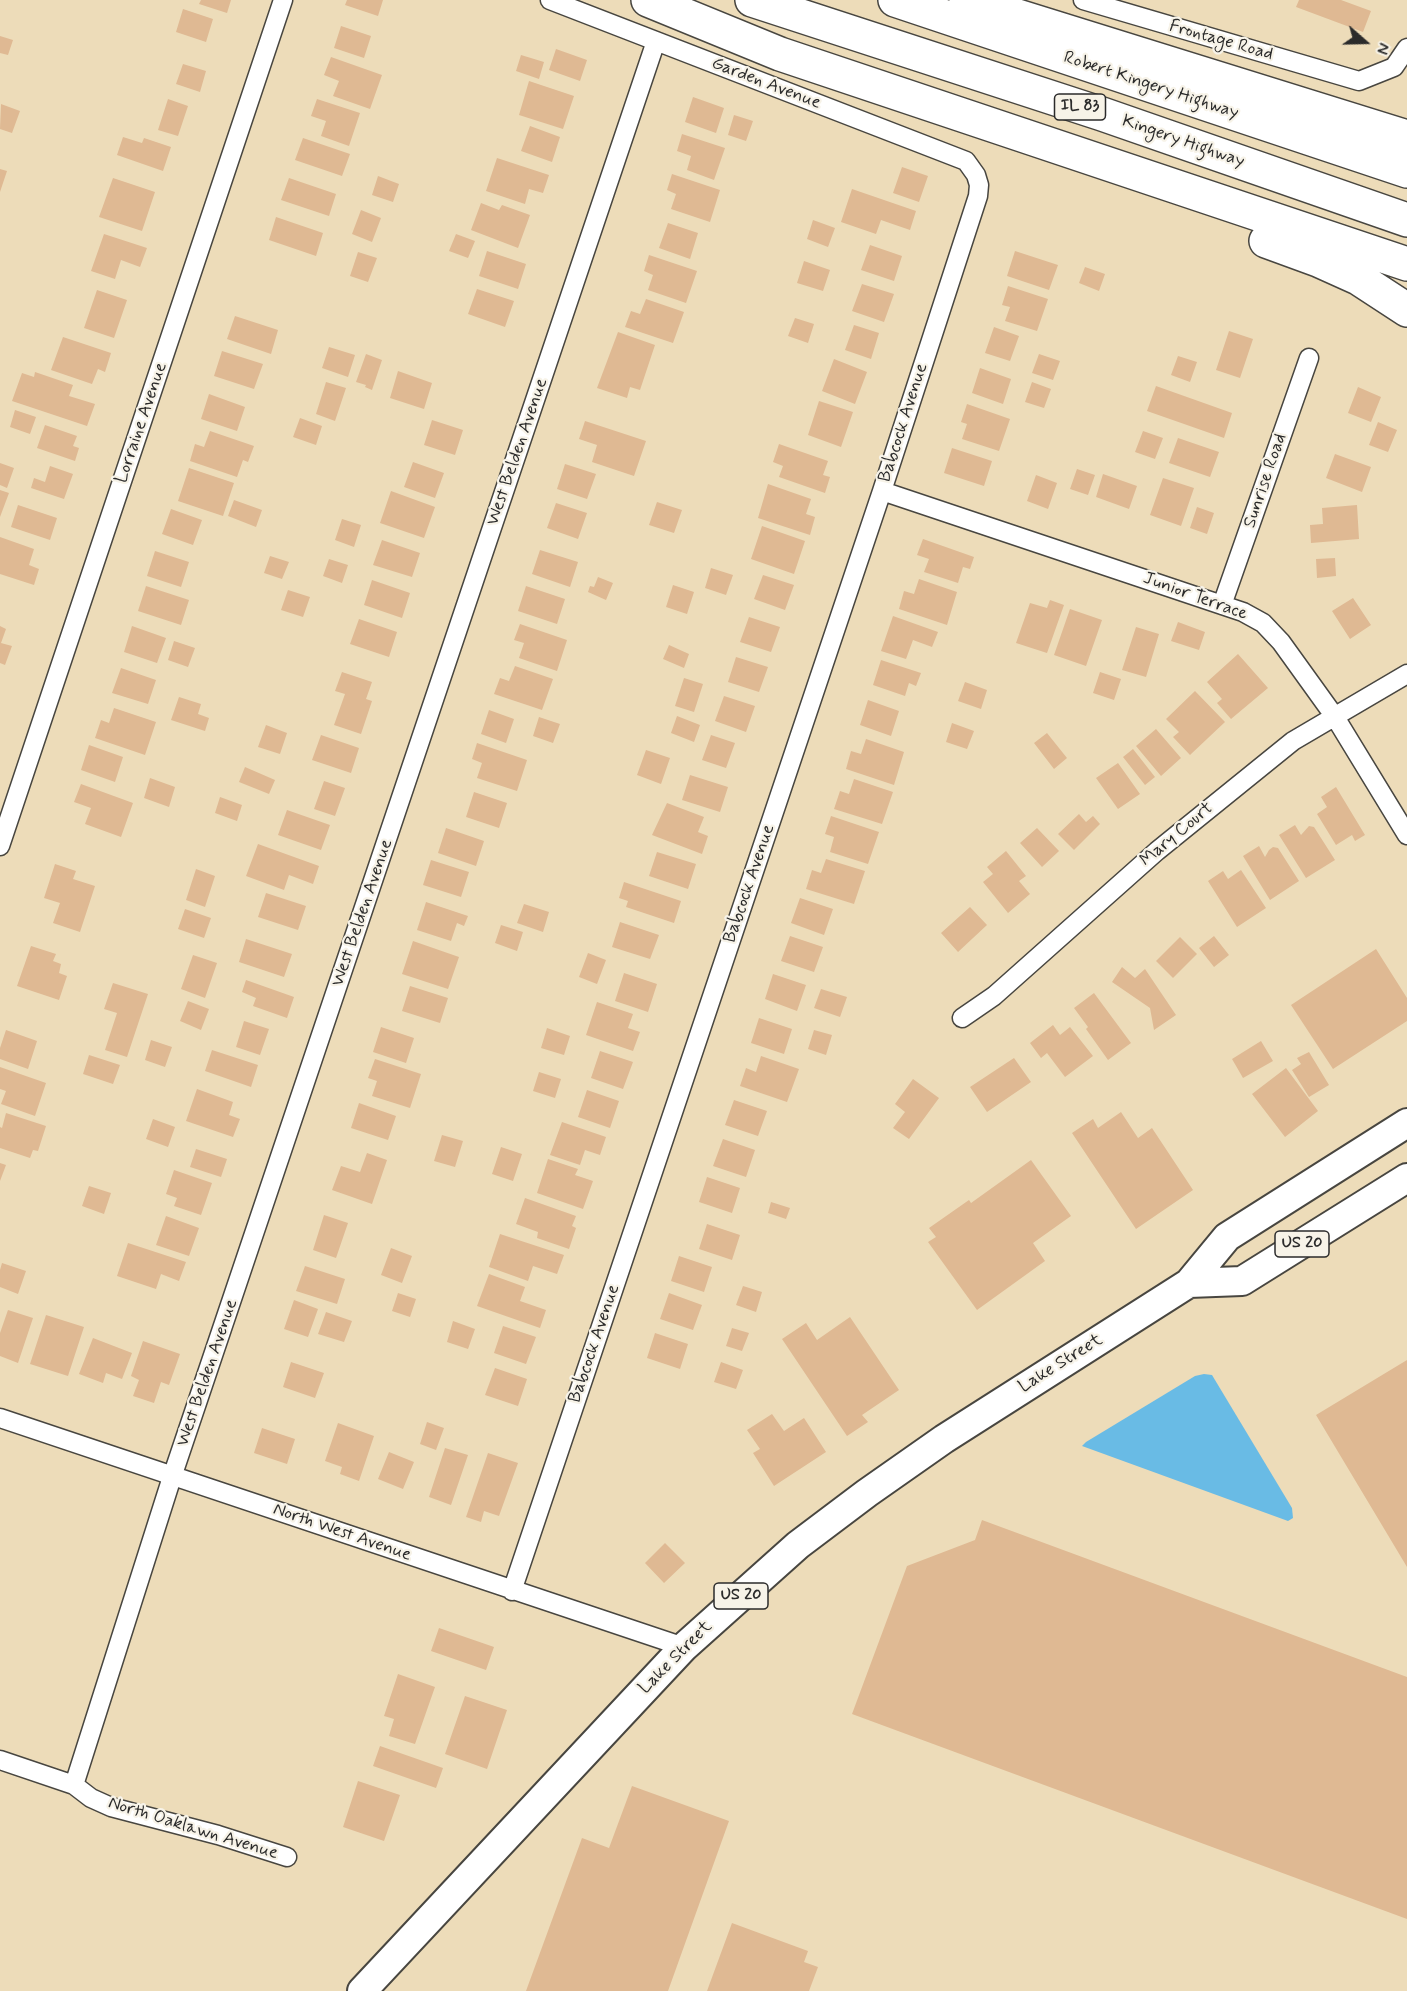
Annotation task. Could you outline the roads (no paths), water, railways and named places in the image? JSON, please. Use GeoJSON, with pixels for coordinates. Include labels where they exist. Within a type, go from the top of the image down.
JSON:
{"type":"FeatureCollection","features":[{"type":"Feature","properties":{"kind":"highway"},"geometry":{"type":"LineString","coordinates":[[648,0],[780,54],[1407,264]]}},
{"type":"Feature","properties":{"kind":"highway","name":"Kingery Highway"},"geometry":{"type":"LineString","coordinates":[[752,0],[1090,111],[1407,220]]}},
{"type":"Feature","properties":{"kind":"highway","name":"Robert Kingery Highway"},"geometry":{"type":"LineString","coordinates":[[894,0],[1407,171]]}},
{"type":"Feature","properties":{"kind":"highway"},"geometry":{"type":"LineString","coordinates":[[966,0],[1407,136]]}},
{"type":"Feature","properties":{"kind":"highway"},"geometry":{"type":"LineString","coordinates":[[1312,106],[1407,131]]}},
{"type":"Feature","properties":{"kind":"highway"},"geometry":{"type":"LineString","coordinates":[[1006,130],[1139,197],[1318,260],[1358,278],[1407,310]]}},
{"type":"Feature","properties":{"kind":"main road","name":"Lake Street"},"geometry":{"type":"LineString","coordinates":[[362,1991],[684,1647],[798,1545],[867,1493],[992,1407],[1189,1283],[1227,1237],[1407,1123]]}},
{"type":"Feature","properties":{"kind":"main road","name":"US 20"},"geometry":{"type":"LineString","coordinates":[[1189,1283],[1242,1281],[1407,1178]]}},
{"type":"Feature","properties":{"kind":"street","name":"Lorraine Avenue"},"geometry":{"type":"LineString","coordinates":[[0,846],[284,0]]}},
{"type":"Feature","properties":{"kind":"street","name":"Garden Avenue"},"geometry":{"type":"LineString","coordinates":[[550,0],[966,161],[976,175]]}},
{"type":"Feature","properties":{"kind":"street","name":"Frontage Road"},"geometry":{"type":"LineString","coordinates":[[1083,0],[1359,81],[1394,67],[1407,48]]}},
{"type":"Feature","properties":{"kind":"street","name":"West Belden Avenue"},"geometry":{"type":"LineString","coordinates":[[74,1785],[172,1477],[656,41]]}},
{"type":"Feature","properties":{"kind":"street","name":"Babcock Avenue"},"geometry":{"type":"LineString","coordinates":[[512,1591],[882,491],[978,196],[979,185],[976,175]]}},
{"type":"Feature","properties":{"kind":"street","name":"Sunrise Road"},"geometry":{"type":"LineString","coordinates":[[1222,605],[1310,358]]}},
{"type":"Feature","properties":{"kind":"street","name":"Junior Terrace"},"geometry":{"type":"LineString","coordinates":[[882,491],[1243,612],[1263,623],[1281,642],[1335,717],[1407,835]]}},
{"type":"Feature","properties":{"kind":"street","name":"Mary Court"},"geometry":{"type":"LineString","coordinates":[[962,1018],[994,996],[1157,851],[1293,741],[1407,674]]}},
{"type":"Feature","properties":{"kind":"street","name":"North West Avenue"},"geometry":{"type":"LineString","coordinates":[[0,1418],[684,1647]]}},
{"type":"Feature","properties":{"kind":"street","name":"North Oaklawn Avenue"},"geometry":{"type":"LineString","coordinates":[[0,1760],[74,1785],[91,1798],[111,1807],[218,1835],[286,1857]]}},
{"type":"Feature","properties":{"kind":"water"},"geometry":{"type":"Polygon","coordinates":[[[1212,1375],[1292,1508],[1293,1518],[1288,1521],[1082,1446],[1195,1376],[1212,1375]]]}}]}
